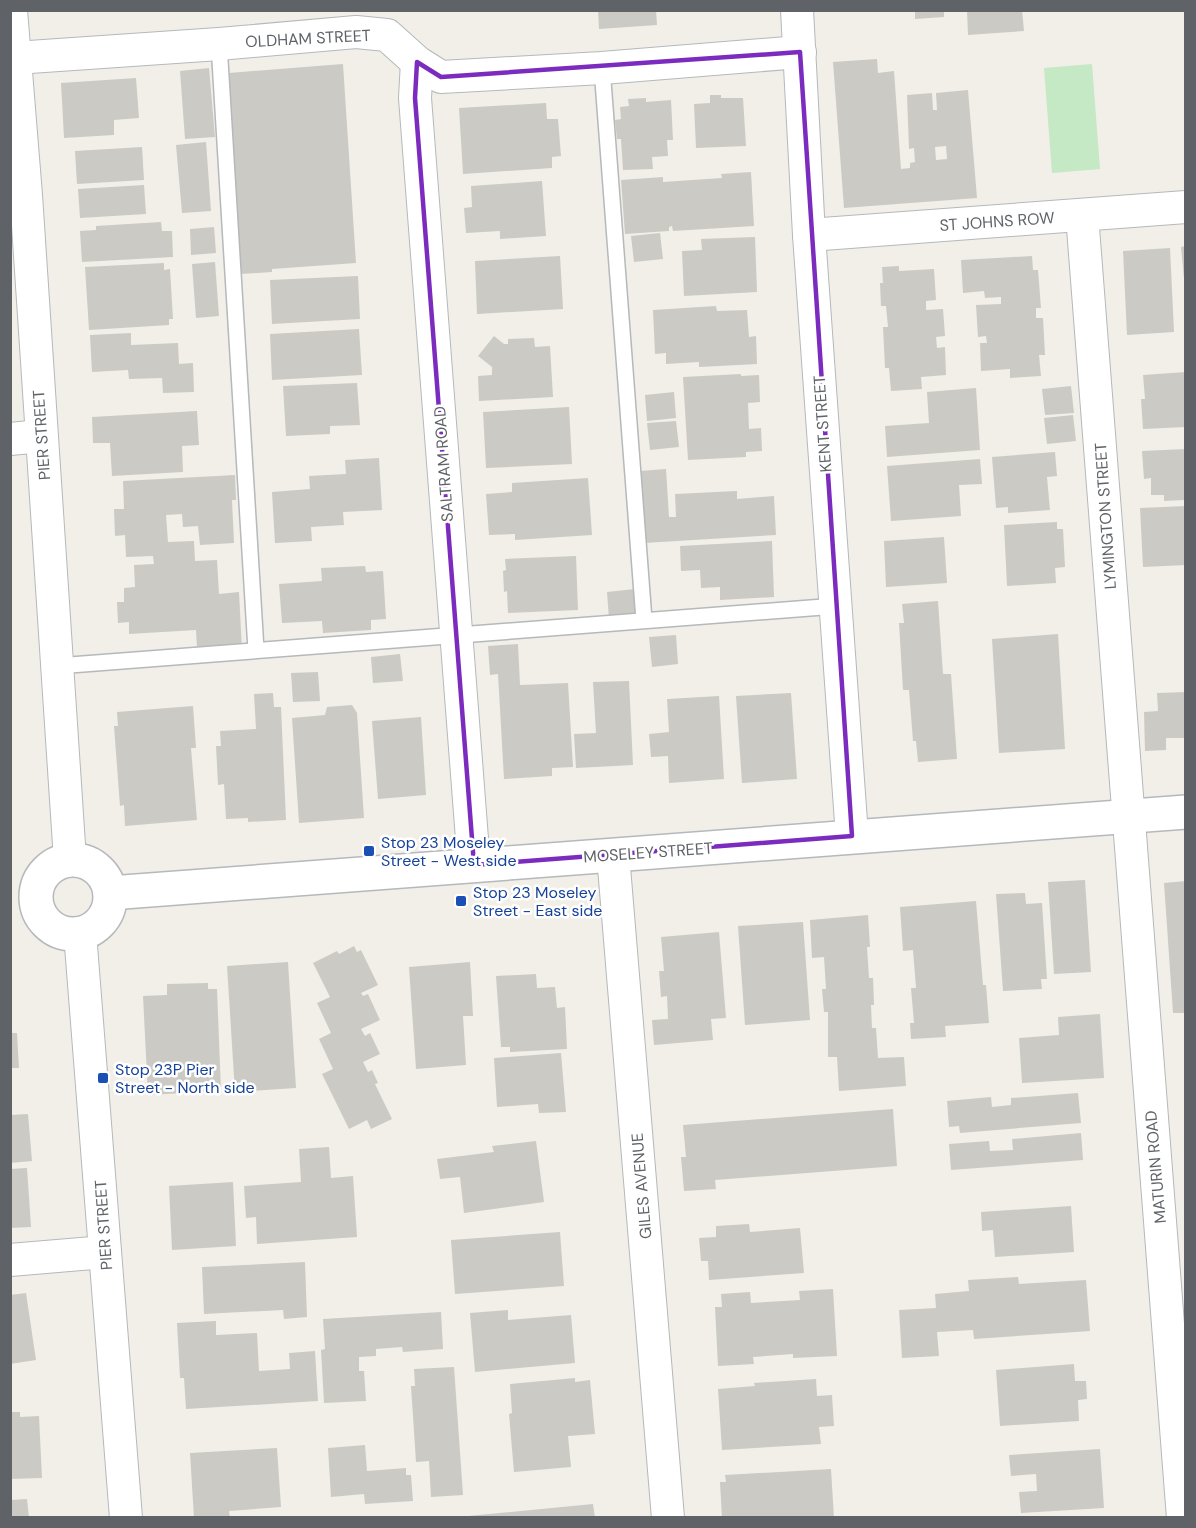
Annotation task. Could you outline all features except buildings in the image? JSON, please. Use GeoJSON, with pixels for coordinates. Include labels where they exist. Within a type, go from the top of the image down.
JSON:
{"type":"FeatureCollection","features":[{"type":"Feature","properties":{"kind":"street","name":"PIER STREET"},"geometry":{"type":"LineString","coordinates":[[11,10],[15,58],[18,195],[41,436],[70,860]]}},
{"type":"Feature","properties":{"kind":"street","name":"KENT STREET"},"geometry":{"type":"LineString","coordinates":[[797,10],[809,235],[852,836]]}},
{"type":"Feature","properties":{"kind":"street","name":"OLDHAM STREET"},"geometry":{"type":"LineString","coordinates":[[15,58],[356,32],[387,35],[417,62],[441,77],[602,68],[800,52]]}},
{"type":"Feature","properties":{"kind":"street","name":"SALTRAM ROAD"},"geometry":{"type":"LineString","coordinates":[[417,62],[415,98],[474,865]]}},
{"type":"Feature","properties":{"kind":"street","name":"ST JOHNS ROW"},"geometry":{"type":"LineString","coordinates":[[809,235],[1185,207]]}},
{"type":"Feature","properties":{"kind":"street","name":"LYMINGTON STREET"},"geometry":{"type":"LineString","coordinates":[[1082,215],[1127,816]]}},
{"type":"Feature","properties":{"kind":"street"},"geometry":{"type":"LineString","coordinates":[[10,439],[41,436]]}},
{"type":"Feature","properties":{"kind":"street","name":"MOSELEY STREET"},"geometry":{"type":"LineString","coordinates":[[110,893],[1185,812]]}},
{"type":"Feature","properties":{"kind":"street","name":"MATURIN ROAD"},"geometry":{"type":"LineString","coordinates":[[1127,816],[1183,1518]]}},
{"type":"Feature","properties":{"kind":"street","name":"GILES AVENUE"},"geometry":{"type":"LineString","coordinates":[[613,855],[668,1518]]}},
{"type":"Feature","properties":{"kind":"street"},"geometry":{"type":"LineString","coordinates":[[70,860],[82,860],[101,872],[107,882],[110,904],[106,914],[91,930],[68,934],[57,930],[47,923],[40,913],[23,903],[37,889],[41,878],[49,869],[58,862],[70,860]]}},
{"type":"Feature","properties":{"kind":"street","name":"PIER STREET"},"geometry":{"type":"LineString","coordinates":[[80,933],[126,1518]]}},
{"type":"Feature","properties":{"kind":"street"},"geometry":{"type":"LineString","coordinates":[[10,1260],[105,1251]]}},
{"type":"Feature","properties":{"kind":"lane"},"geometry":{"type":"LineString","coordinates":[[219,44],[256,650]]}},
{"type":"Feature","properties":{"kind":"lane"},"geometry":{"type":"LineString","coordinates":[[602,68],[644,620]]}},
{"type":"Feature","properties":{"kind":"lane"},"geometry":{"type":"LineString","coordinates":[[57,666],[836,606]]}},
{"type":"Feature","properties":{"kind":"highlighted area"},"geometry":{"type":"Polygon","coordinates":[[[800,52],[852,836],[474,865],[415,98],[417,62],[441,77],[800,52]]]}},
{"type":"Feature","properties":{"kind":"green space"},"geometry":{"type":"Polygon","coordinates":[[[1092,64],[1100,169],[1052,173],[1044,68],[1092,64]]]}},
{"type":"Feature","properties":{"kind":"place","name":"Stop 23 Moseley Street - West side"},"geometry":{"type":"Point","coordinates":[369,851]}},
{"type":"Feature","properties":{"kind":"place","name":"Stop 23 Moseley Street - East side"},"geometry":{"type":"Point","coordinates":[461,901]}},
{"type":"Feature","properties":{"kind":"place","name":"Stop 23P Pier Street - North side"},"geometry":{"type":"Point","coordinates":[103,1078]}}]}
